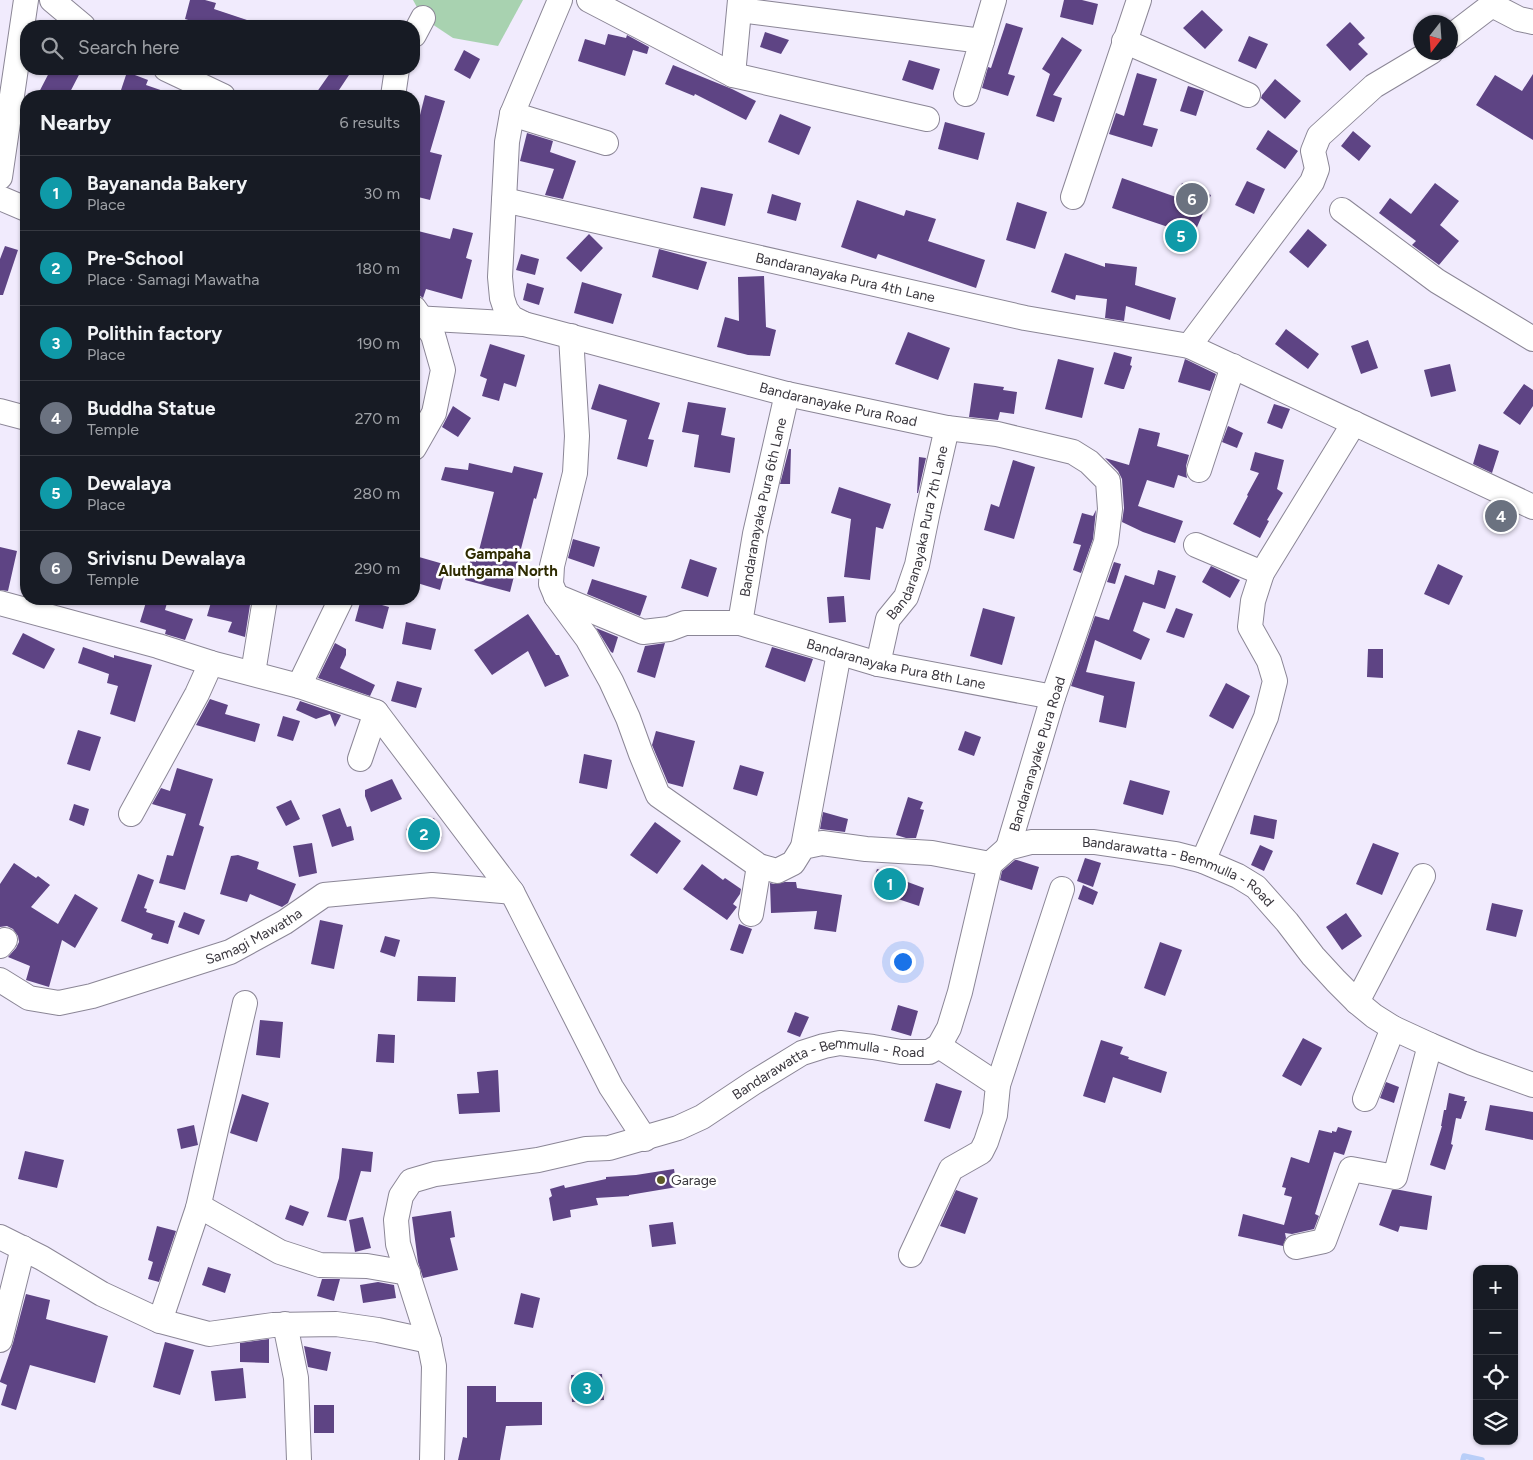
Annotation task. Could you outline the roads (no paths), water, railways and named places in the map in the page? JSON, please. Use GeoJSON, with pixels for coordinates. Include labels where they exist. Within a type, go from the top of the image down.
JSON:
{"type":"FeatureCollection","features":[{"type":"Feature","properties":{"kind":"street"},"geometry":{"type":"LineString","coordinates":[[23,20],[26,0]]}},
{"type":"Feature","properties":{"kind":"street"},"geometry":{"type":"LineString","coordinates":[[52,0],[76,20]]}},
{"type":"Feature","properties":{"kind":"street","name":"Bandaranayake Pura Road"},"geometry":{"type":"LineString","coordinates":[[560,0],[512,114],[509,128],[505,158],[500,277],[502,298],[506,310],[512,318],[524,324],[787,394],[947,428],[997,434],[1073,452],[1089,462],[1108,480],[1110,509],[1106,542],[1053,697],[1008,848]]}},
{"type":"Feature","properties":{"kind":"street"},"geometry":{"type":"LineString","coordinates":[[589,0],[733,75],[927,119]]}},
{"type":"Feature","properties":{"kind":"street"},"geometry":{"type":"LineString","coordinates":[[966,94],[994,0]]}},
{"type":"Feature","properties":{"kind":"street"},"geometry":{"type":"LineString","coordinates":[[1074,197],[1139,0]]}},
{"type":"Feature","properties":{"kind":"street"},"geometry":{"type":"LineString","coordinates":[[733,75],[740,5],[982,41]]}},
{"type":"Feature","properties":{"kind":"street"},"geometry":{"type":"LineString","coordinates":[[1458,31],[1492,5],[1519,19],[1533,22]]}},
{"type":"Feature","properties":{"kind":"street"},"geometry":{"type":"LineString","coordinates":[[0,177],[20,41]]}},
{"type":"Feature","properties":{"kind":"street"},"geometry":{"type":"LineString","coordinates":[[1124,42],[1248,95]]}},
{"type":"Feature","properties":{"kind":"street"},"geometry":{"type":"LineString","coordinates":[[1190,346],[1312,182],[1317,169],[1313,151],[1319,136],[1374,86],[1418,60]]}},
{"type":"Feature","properties":{"kind":"street"},"geometry":{"type":"LineString","coordinates":[[179,75],[210,90]]}},
{"type":"Feature","properties":{"kind":"street"},"geometry":{"type":"LineString","coordinates":[[394,90],[396,75]]}},
{"type":"Feature","properties":{"kind":"street"},"geometry":{"type":"LineString","coordinates":[[512,114],[606,143]]}},
{"type":"Feature","properties":{"kind":"street"},"geometry":{"type":"LineString","coordinates":[[0,198],[20,206]]}},
{"type":"Feature","properties":{"kind":"street","name":"Bandaranayaka Pura 4th Lane"},"geometry":{"type":"LineString","coordinates":[[504,200],[1025,318],[1190,346],[1533,508]]}},
{"type":"Feature","properties":{"kind":"street"},"geometry":{"type":"LineString","coordinates":[[1342,210],[1437,281],[1533,339]]}},
{"type":"Feature","properties":{"kind":"street"},"geometry":{"type":"LineString","coordinates":[[420,315],[524,324]]}},
{"type":"Feature","properties":{"kind":"street"},"geometry":{"type":"LineString","coordinates":[[420,320],[433,335],[443,370],[434,413],[420,438]]}},
{"type":"Feature","properties":{"kind":"street"},"geometry":{"type":"LineString","coordinates":[[571,336],[578,436],[575,473],[552,566],[550,584],[556,596],[587,638],[611,680],[658,795],[759,866],[777,870],[793,862],[803,847],[839,653]]}},
{"type":"Feature","properties":{"kind":"street"},"geometry":{"type":"LineString","coordinates":[[1199,470],[1233,366]]}},
{"type":"Feature","properties":{"kind":"street","name":"Bandaranayaka Pura 6th Lane"},"geometry":{"type":"LineString","coordinates":[[740,623],[755,534],[787,394]]}},
{"type":"Feature","properties":{"kind":"street"},"geometry":{"type":"LineString","coordinates":[[0,410],[20,416]]}},
{"type":"Feature","properties":{"kind":"street"},"geometry":{"type":"LineString","coordinates":[[1203,861],[1266,717],[1275,681],[1268,661],[1250,627],[1253,601],[1262,573],[1354,423]]}},
{"type":"Feature","properties":{"kind":"street","name":"Bandaranayaka Pura 7th Lane"},"geometry":{"type":"LineString","coordinates":[[878,664],[888,619],[906,597],[917,565],[947,428]]}},
{"type":"Feature","properties":{"kind":"street"},"geometry":{"type":"LineString","coordinates":[[1196,545],[1262,573]]}},
{"type":"Feature","properties":{"kind":"street","name":"Bandaranayaka Pura 8th Lane"},"geometry":{"type":"LineString","coordinates":[[556,596],[643,632],[669,629],[685,623],[740,623],[878,664],[1053,697]]}},
{"type":"Feature","properties":{"kind":"street"},"geometry":{"type":"LineString","coordinates":[[0,603],[299,686],[376,712],[512,892],[611,1087],[645,1139]]}},
{"type":"Feature","properties":{"kind":"street"},"geometry":{"type":"LineString","coordinates":[[252,673],[264,605]]}},
{"type":"Feature","properties":{"kind":"street"},"geometry":{"type":"LineString","coordinates":[[299,686],[338,605]]}},
{"type":"Feature","properties":{"kind":"street"},"geometry":{"type":"LineString","coordinates":[[131,814],[212,663]]}},
{"type":"Feature","properties":{"kind":"street"},"geometry":{"type":"LineString","coordinates":[[360,759],[376,712]]}},
{"type":"Feature","properties":{"kind":"street","name":"Bandarawatta - Bemmulla - Road"},"geometry":{"type":"LineString","coordinates":[[432,1460],[434,1366],[429,1341],[398,1244],[396,1220],[401,1196],[411,1180],[435,1174],[538,1160],[586,1149],[610,1148],[645,1139],[678,1128],[702,1117],[802,1053],[824,1046],[840,1043],[901,1052],[929,1052],[938,1046],[949,1028],[960,992],[990,864],[1008,848],[1031,842],[1094,842],[1176,854],[1203,861],[1238,876],[1256,887],[1287,922],[1313,956],[1357,1002],[1394,1028],[1430,1045],[1472,1063],[1533,1085]]}},
{"type":"Feature","properties":{"kind":"street"},"geometry":{"type":"LineString","coordinates":[[803,847],[822,843],[866,849],[932,853],[990,864]]}},
{"type":"Feature","properties":{"kind":"street"},"geometry":{"type":"LineString","coordinates":[[751,914],[759,866]]}},
{"type":"Feature","properties":{"kind":"street"},"geometry":{"type":"LineString","coordinates":[[1357,1002],[1424,876]]}},
{"type":"Feature","properties":{"kind":"street","name":"Samagi Mawatha"},"geometry":{"type":"LineString","coordinates":[[0,980],[28,998],[59,1004],[92,996],[230,952],[285,922],[324,895],[432,885],[512,892]]}},
{"type":"Feature","properties":{"kind":"street"},"geometry":{"type":"LineString","coordinates":[[910,1255],[951,1169],[981,1152],[986,1142],[995,1115],[998,1085],[1062,889]]}},
{"type":"Feature","properties":{"kind":"street"},"geometry":{"type":"LineString","coordinates":[[160,1321],[198,1208],[245,1003]]}},
{"type":"Feature","properties":{"kind":"street"},"geometry":{"type":"LineString","coordinates":[[1365,1099],[1394,1028]]}},
{"type":"Feature","properties":{"kind":"street"},"geometry":{"type":"LineString","coordinates":[[1296,1247],[1324,1242],[1351,1170],[1395,1176],[1430,1045]]}},
{"type":"Feature","properties":{"kind":"street"},"geometry":{"type":"LineString","coordinates":[[938,1046],[998,1085]]}},
{"type":"Feature","properties":{"kind":"street"},"geometry":{"type":"LineString","coordinates":[[198,1208],[206,1210],[280,1252],[320,1264],[367,1266],[408,1273]]}},
{"type":"Feature","properties":{"kind":"street"},"geometry":{"type":"LineString","coordinates":[[0,1237],[42,1258],[102,1294],[160,1321],[209,1334],[285,1324],[336,1324],[378,1330],[429,1341]]}},
{"type":"Feature","properties":{"kind":"street"},"geometry":{"type":"LineString","coordinates":[[0,1340],[23,1248]]}},
{"type":"Feature","properties":{"kind":"street"},"geometry":{"type":"LineString","coordinates":[[285,1324],[296,1378],[299,1460]]}},
{"type":"Feature","properties":{"kind":"waterway"},"geometry":{"type":"LineString","coordinates":[[1463,1460],[1464,1456],[1482,1460]]}},
{"type":"Feature","properties":{"kind":"place","name":"Srivisnu Dewalaya"},"geometry":{"type":"Point","coordinates":[1192,199]}},
{"type":"Feature","properties":{"kind":"place","name":"Dewalaya"},"geometry":{"type":"Point","coordinates":[1181,236]}},
{"type":"Feature","properties":{"kind":"place","name":"Buddha Statue"},"geometry":{"type":"Point","coordinates":[1501,516]}},
{"type":"Feature","properties":{"kind":"place","name":"Pre-School"},"geometry":{"type":"Point","coordinates":[424,834]}},
{"type":"Feature","properties":{"kind":"place","name":"Bayananda Bakery"},"geometry":{"type":"Point","coordinates":[890,884]}},
{"type":"Feature","properties":{"kind":"place","name":"Garage"},"geometry":{"type":"Point","coordinates":[661,1180]}},
{"type":"Feature","properties":{"kind":"place","name":"Polithin factory"},"geometry":{"type":"Point","coordinates":[587,1388]}},
{"type":"Feature","properties":{"kind":"district","name":"Gampaha Aluthgama North"},"geometry":{"type":"Point","coordinates":[498,562]}}]}
